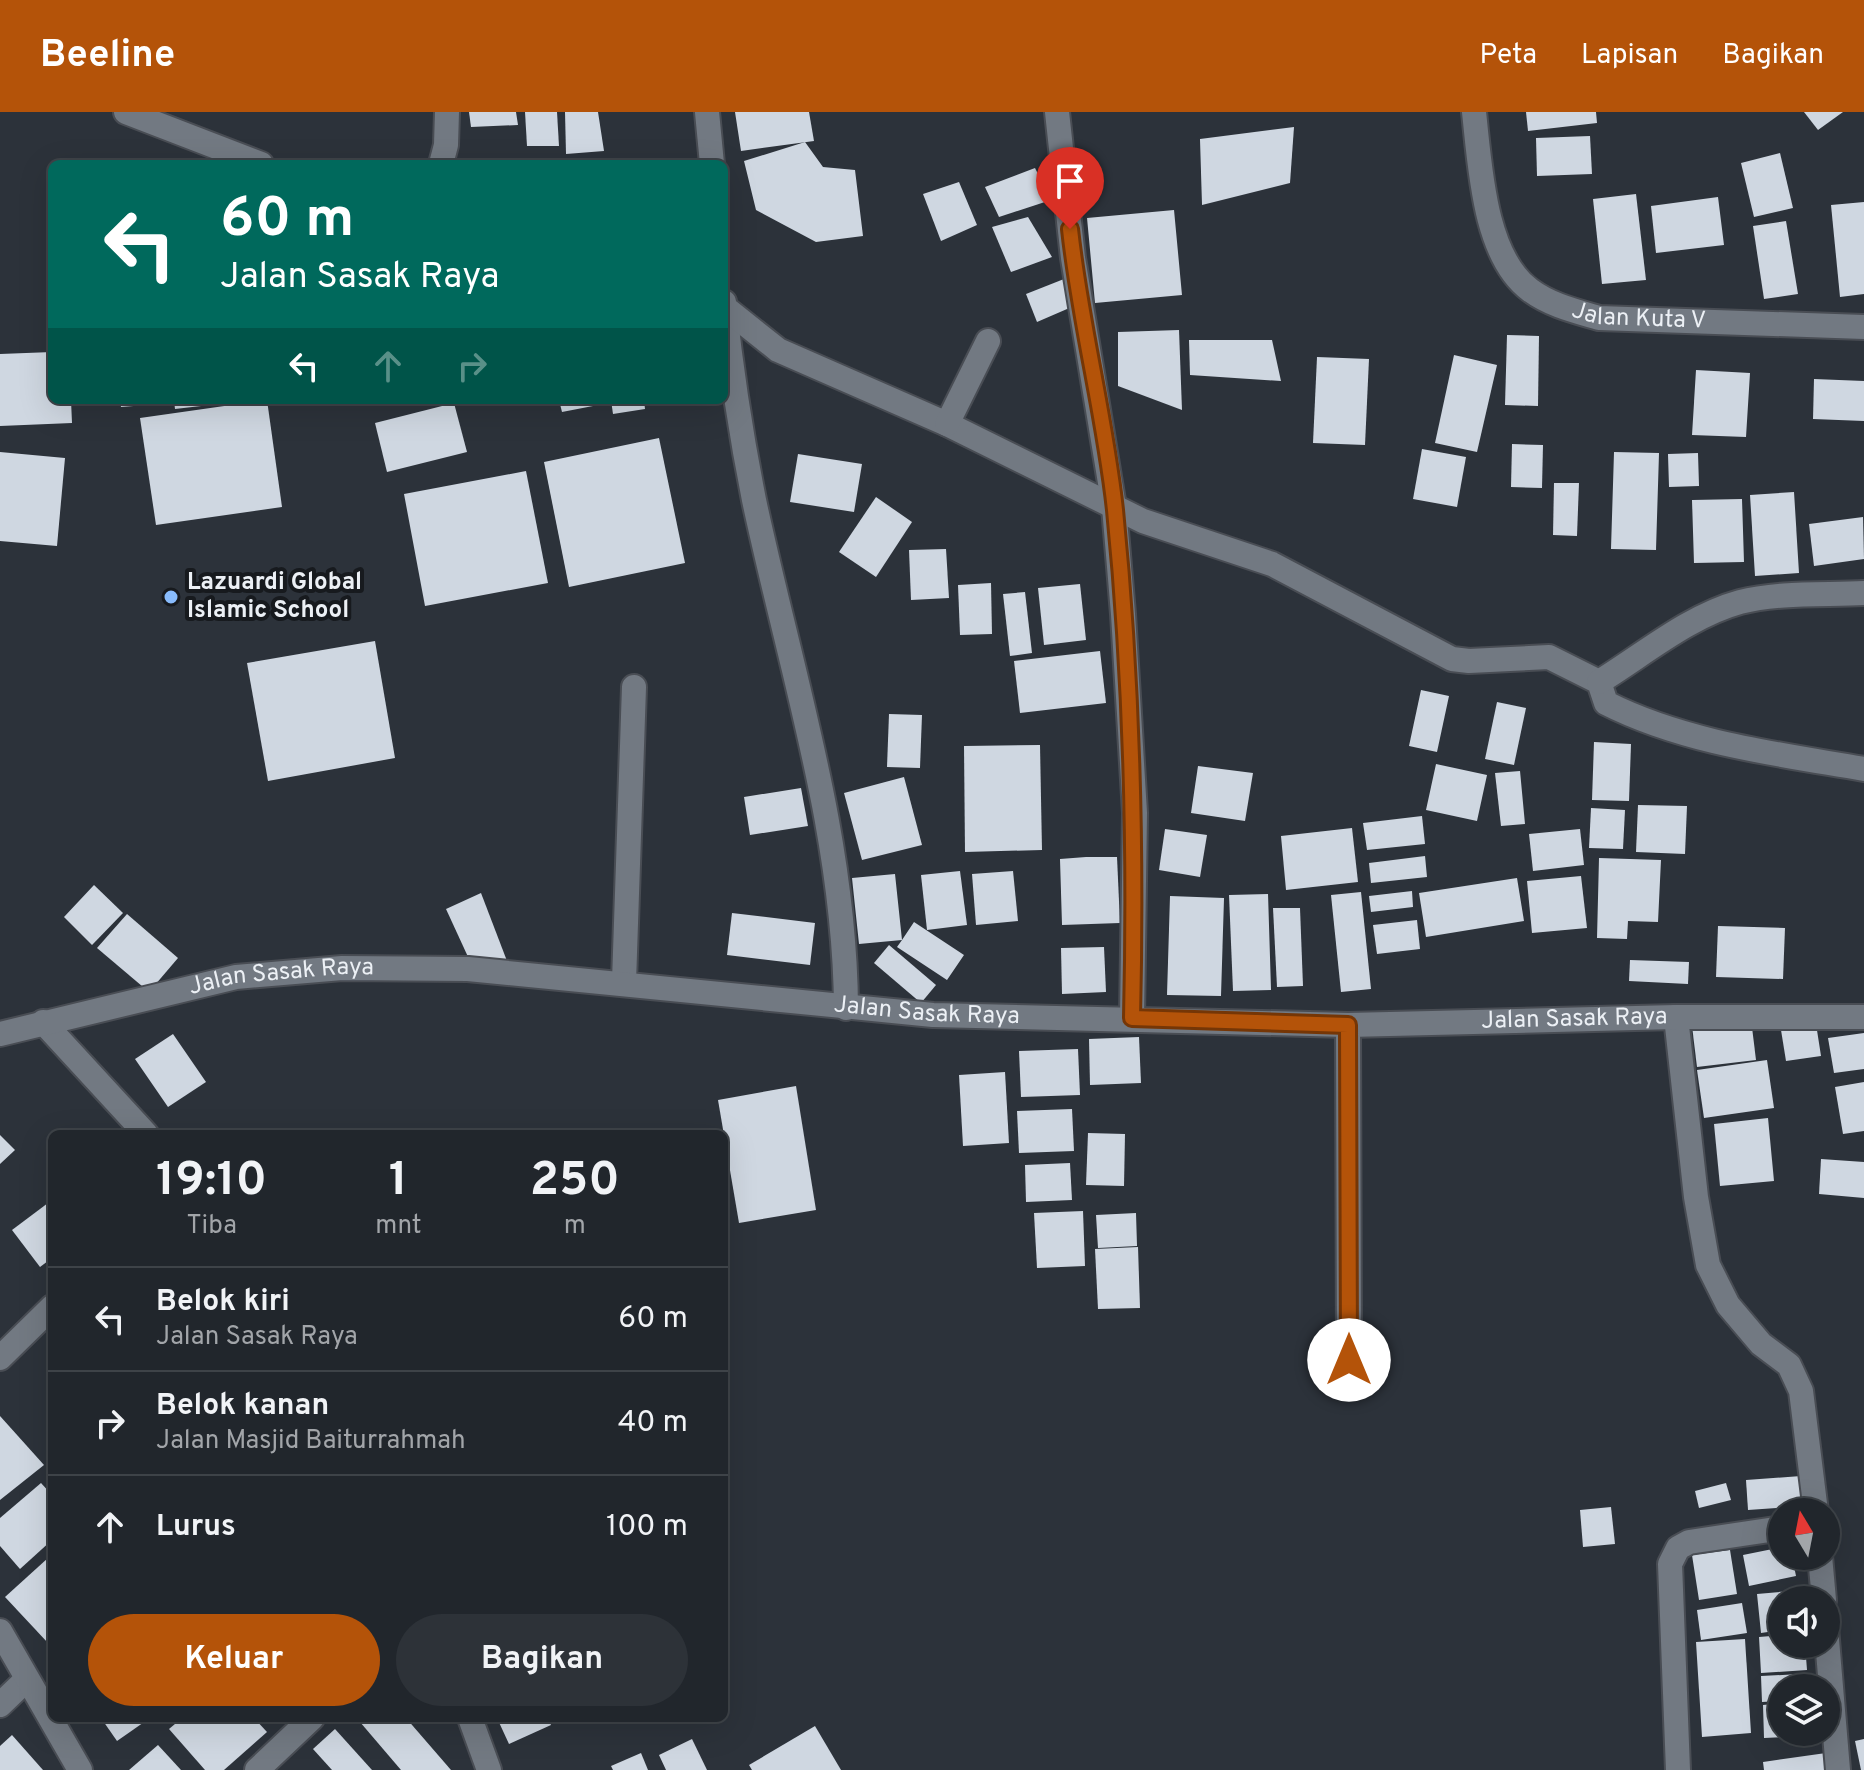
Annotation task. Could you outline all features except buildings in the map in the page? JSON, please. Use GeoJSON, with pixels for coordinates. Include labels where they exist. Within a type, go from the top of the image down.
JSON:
{"type":"FeatureCollection","features":[{"type":"Feature","properties":{"kind":"street"},"geometry":{"type":"LineString","coordinates":[[126,112],[251,160]]}},
{"type":"Feature","properties":{"kind":"street"},"geometry":{"type":"LineString","coordinates":[[442,160],[447,112]]}},
{"type":"Feature","properties":{"kind":"street"},"geometry":{"type":"LineString","coordinates":[[707,112],[712,160]]}},
{"type":"Feature","properties":{"kind":"street"},"geometry":{"type":"LineString","coordinates":[[1057,112],[1073,258],[1114,507],[1135,813],[1132,1018]]}},
{"type":"Feature","properties":{"kind":"street","name":"Jalan Kuta V"},"geometry":{"type":"LineString","coordinates":[[1474,112],[1497,245],[1513,274],[1531,291],[1563,308],[1599,318],[1864,327]]}},
{"type":"Feature","properties":{"kind":"street"},"geometry":{"type":"LineString","coordinates":[[728,310],[778,350],[947,424],[1114,507],[1178,535],[1272,564],[1452,659],[1512,661],[1549,657],[1599,682],[1606,703],[1643,722],[1805,761],[1864,769]]}},
{"type":"Feature","properties":{"kind":"street"},"geometry":{"type":"LineString","coordinates":[[728,333],[754,500],[828,815],[846,967],[846,1008]]}},
{"type":"Feature","properties":{"kind":"street"},"geometry":{"type":"LineString","coordinates":[[947,424],[988,341]]}},
{"type":"Feature","properties":{"kind":"street"},"geometry":{"type":"LineString","coordinates":[[1599,682],[1700,619],[1737,603],[1758,598],[1864,593]]}},
{"type":"Feature","properties":{"kind":"street"},"geometry":{"type":"LineString","coordinates":[[624,982],[634,687]]}},
{"type":"Feature","properties":{"kind":"street","name":"Jalan Sasak Raya"},"geometry":{"type":"LineString","coordinates":[[0,1034],[236,977],[342,968],[468,969],[624,982],[933,1015],[1348,1025],[1676,1017],[1864,1017]]}},
{"type":"Feature","properties":{"kind":"street"},"geometry":{"type":"LineString","coordinates":[[1676,1017],[1696,1197],[1708,1265],[1728,1305],[1744,1325],[1796,1373],[1814,1498]]}},
{"type":"Feature","properties":{"kind":"street"},"geometry":{"type":"LineString","coordinates":[[43,1022],[142,1130]]}},
{"type":"Feature","properties":{"kind":"street"},"geometry":{"type":"LineString","coordinates":[[1348,1025],[1349,1360]]}},
{"type":"Feature","properties":{"kind":"street"},"geometry":{"type":"LineString","coordinates":[[0,1358],[48,1311]]}},
{"type":"Feature","properties":{"kind":"street"},"geometry":{"type":"LineString","coordinates":[[1678,1770],[1670,1564],[1678,1548],[1689,1542],[1768,1530]]}},
{"type":"Feature","properties":{"kind":"street"},"geometry":{"type":"LineString","coordinates":[[0,1631],[39,1689],[0,1705]]}},
{"type":"Feature","properties":{"kind":"street"},"geometry":{"type":"LineString","coordinates":[[1829,1658],[1838,1770]]}},
{"type":"Feature","properties":{"kind":"street"},"geometry":{"type":"LineString","coordinates":[[56,1722],[80,1770]]}},
{"type":"Feature","properties":{"kind":"street"},"geometry":{"type":"LineString","coordinates":[[257,1770],[308,1722]]}},
{"type":"Feature","properties":{"kind":"street"},"geometry":{"type":"LineString","coordinates":[[471,1722],[489,1770]]}},
{"type":"Feature","properties":{"kind":"place","name":"Lazuardi Global Islamic School"},"geometry":{"type":"Point","coordinates":[171,597]}},
{"type":"Feature","properties":{"kind":"route"},"geometry":{"type":"LineString","coordinates":[[1070,229],[1114,507],[1123,614],[1135,813],[1132,1018],[1348,1025],[1351,1127],[1349,1360]]}}]}
